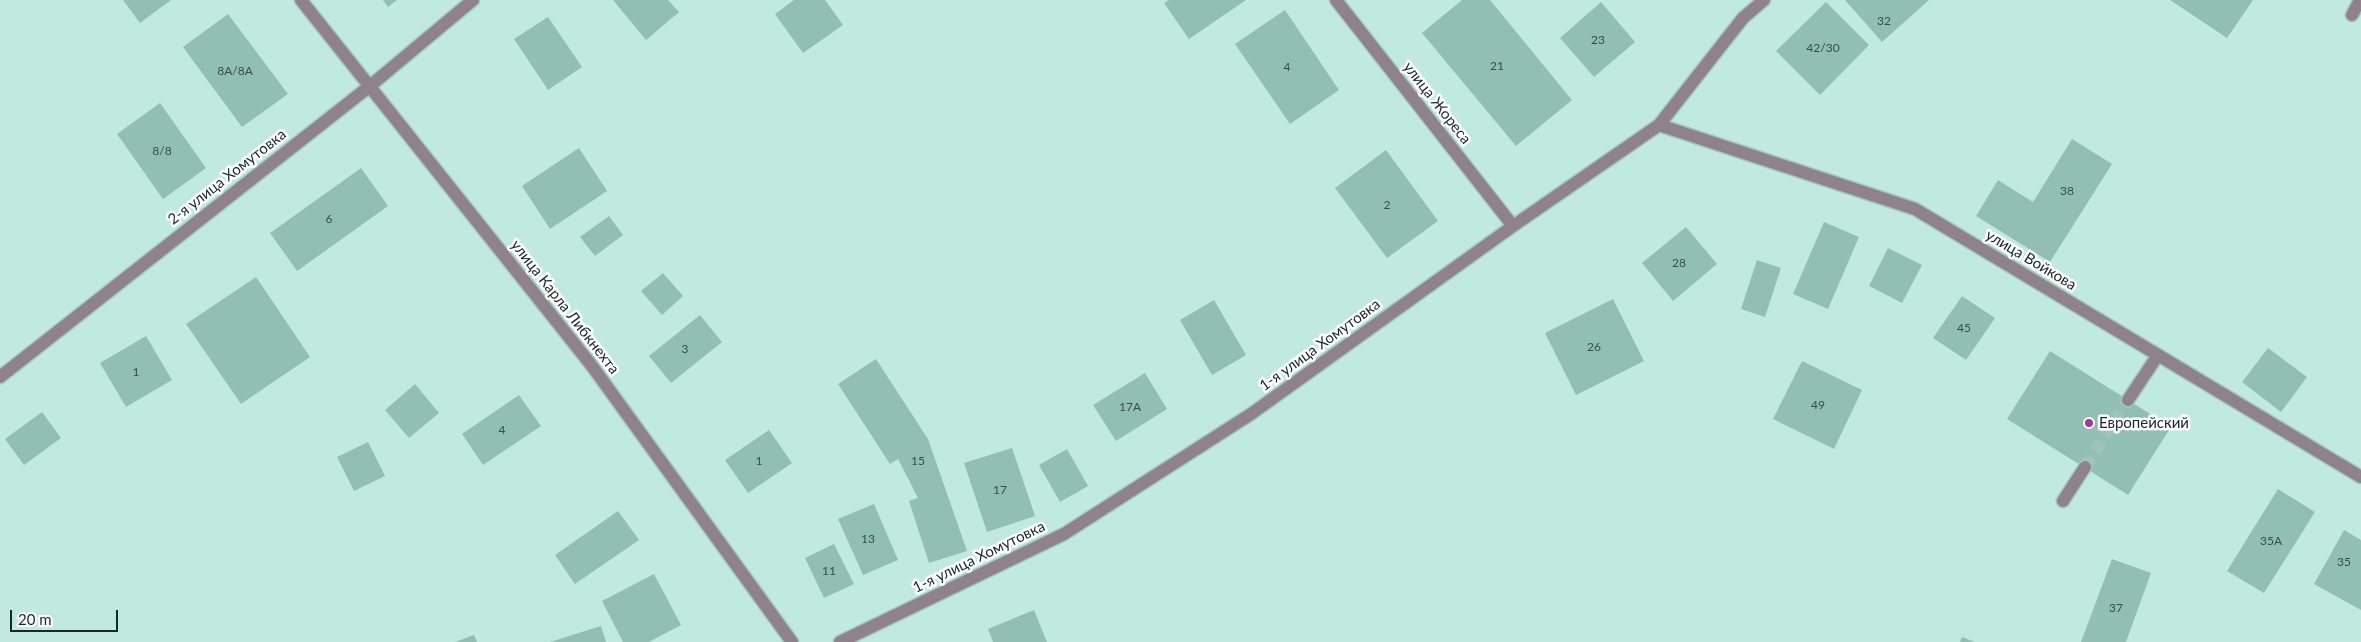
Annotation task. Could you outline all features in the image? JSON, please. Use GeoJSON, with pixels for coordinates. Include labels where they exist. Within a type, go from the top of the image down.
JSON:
{"type":"FeatureCollection","features":[{"type":"Feature","properties":{"kind":"street","name":"улица Карла Либкнехта"},"geometry":{"type":"LineString","coordinates":[[301,0],[592,366],[792,642]]}},
{"type":"Feature","properties":{"kind":"street","name":"2-я улица Хомутовка"},"geometry":{"type":"LineString","coordinates":[[0,377],[370,86],[473,0]]}},
{"type":"Feature","properties":{"kind":"street","name":"улица Жореса"},"geometry":{"type":"LineString","coordinates":[[1336,0],[1513,226]]}},
{"type":"Feature","properties":{"kind":"street","name":"1-я улица Хомутовка"},"geometry":{"type":"LineString","coordinates":[[840,642],[1064,534],[1251,414],[1513,226],[1659,125],[1743,18],[1764,0]]}},
{"type":"Feature","properties":{"kind":"street"},"geometry":{"type":"LineString","coordinates":[[2352,15],[2360,0]]}},
{"type":"Feature","properties":{"kind":"street","name":"улица Войкова"},"geometry":{"type":"LineString","coordinates":[[1659,125],[1914,209],[2361,477]]}},
{"type":"Feature","properties":{"kind":"street"},"geometry":{"type":"LineString","coordinates":[[2128,400],[2158,355]]}},
{"type":"Feature","properties":{"kind":"street"},"geometry":{"type":"LineString","coordinates":[[2063,501],[2085,467]]}},
{"type":"Feature","properties":{"kind":"building"},"geometry":{"type":"Polygon","coordinates":[[[123,0],[171,0],[140,23],[123,0]]]}},
{"type":"Feature","properties":{"kind":"building"},"geometry":{"type":"Polygon","coordinates":[[[383,0],[397,0],[388,7],[383,0]]]}},
{"type":"Feature","properties":{"kind":"building"},"geometry":{"type":"Polygon","coordinates":[[[613,0],[668,0],[679,12],[646,40],[613,0]]]}},
{"type":"Feature","properties":{"kind":"building"},"geometry":{"type":"Polygon","coordinates":[[[794,0],[825,0],[843,25],[803,53],[775,14],[794,0]]]}},
{"type":"Feature","properties":{"kind":"building"},"geometry":{"type":"Polygon","coordinates":[[[1169,0],[1246,0],[1189,39],[1164,3],[1169,0]]]}},
{"type":"Feature","properties":{"kind":"building"},"geometry":{"type":"Polygon","coordinates":[[[1462,0],[1490,0],[1572,100],[1516,146],[1422,33],[1462,0]]]}},
{"type":"Feature","properties":{"kind":"building"},"geometry":{"type":"Polygon","coordinates":[[[1845,0],[1929,0],[1882,42],[1845,0]]]}},
{"type":"Feature","properties":{"kind":"building"},"geometry":{"type":"Polygon","coordinates":[[[2170,0],[2253,0],[2227,38],[2170,0]]]}},
{"type":"Feature","properties":{"kind":"building"},"geometry":{"type":"Polygon","coordinates":[[[1601,2],[1635,42],[1594,77],[1560,38],[1601,2]]]}},
{"type":"Feature","properties":{"kind":"building"},"geometry":{"type":"Polygon","coordinates":[[[1826,2],[1869,45],[1820,95],[1776,51],[1826,2]]]}},
{"type":"Feature","properties":{"kind":"building"},"geometry":{"type":"Polygon","coordinates":[[[1285,10],[1339,90],[1290,124],[1235,44],[1285,10]]]}},
{"type":"Feature","properties":{"kind":"building"},"geometry":{"type":"Polygon","coordinates":[[[228,14],[288,94],[242,127],[183,47],[228,14]]]}},
{"type":"Feature","properties":{"kind":"building"},"geometry":{"type":"Polygon","coordinates":[[[548,17],[582,67],[548,90],[514,39],[548,17]]]}},
{"type":"Feature","properties":{"kind":"building"},"geometry":{"type":"Polygon","coordinates":[[[160,103],[206,168],[163,199],[117,134],[160,103]]]}},
{"type":"Feature","properties":{"kind":"building"},"geometry":{"type":"Polygon","coordinates":[[[2072,139],[2112,164],[2050,262],[1976,216],[1998,180],[2033,202],[2072,139]]]}},
{"type":"Feature","properties":{"kind":"building"},"geometry":{"type":"Polygon","coordinates":[[[579,148],[607,191],[550,229],[522,186],[579,148]]]}},
{"type":"Feature","properties":{"kind":"building"},"geometry":{"type":"Polygon","coordinates":[[[1386,150],[1438,221],[1387,258],[1335,188],[1386,150]]]}},
{"type":"Feature","properties":{"kind":"building"},"geometry":{"type":"Polygon","coordinates":[[[361,168],[388,206],[297,271],[270,233],[361,168]]]}},
{"type":"Feature","properties":{"kind":"building"},"geometry":{"type":"Polygon","coordinates":[[[609,216],[623,235],[595,256],[580,237],[609,216]]]}},
{"type":"Feature","properties":{"kind":"building"},"geometry":{"type":"Polygon","coordinates":[[[1824,222],[1859,237],[1828,309],[1793,294],[1824,222]]]}},
{"type":"Feature","properties":{"kind":"building"},"geometry":{"type":"Polygon","coordinates":[[[1686,227],[1717,264],[1673,301],[1642,263],[1686,227]]]}},
{"type":"Feature","properties":{"kind":"building"},"geometry":{"type":"Polygon","coordinates":[[[1888,248],[1922,265],[1902,303],[1869,286],[1888,248]]]}},
{"type":"Feature","properties":{"kind":"building"},"geometry":{"type":"Polygon","coordinates":[[[1757,260],[1781,268],[1765,317],[1741,309],[1757,260]]]}},
{"type":"Feature","properties":{"kind":"building"},"geometry":{"type":"Polygon","coordinates":[[[663,273],[683,296],[662,315],[641,291],[663,273]]]}},
{"type":"Feature","properties":{"kind":"building"},"geometry":{"type":"Polygon","coordinates":[[[256,277],[310,357],[241,404],[186,324],[256,277]]]}},
{"type":"Feature","properties":{"kind":"building"},"geometry":{"type":"Polygon","coordinates":[[[1962,296],[1995,318],[1966,360],[1933,338],[1962,296]]]}},
{"type":"Feature","properties":{"kind":"building"},"geometry":{"type":"Polygon","coordinates":[[[1613,299],[1644,361],[1576,395],[1545,333],[1613,299]]]}},
{"type":"Feature","properties":{"kind":"building"},"geometry":{"type":"Polygon","coordinates":[[[1214,300],[1246,355],[1212,375],[1180,320],[1214,300]]]}},
{"type":"Feature","properties":{"kind":"building"},"geometry":{"type":"Polygon","coordinates":[[[700,315],[722,342],[671,383],[649,356],[700,315]]]}},
{"type":"Feature","properties":{"kind":"building"},"geometry":{"type":"Polygon","coordinates":[[[146,336],[172,380],[126,407],[100,363],[146,336]]]}},
{"type":"Feature","properties":{"kind":"building"},"geometry":{"type":"Polygon","coordinates":[[[2268,348],[2307,377],[2281,412],[2242,382],[2268,348]]]}},
{"type":"Feature","properties":{"kind":"building","name":"Европейский"},"geometry":{"type":"Polygon","coordinates":[[[2050,351],[2171,427],[2128,495],[2007,419],[2050,351]]]}},
{"type":"Feature","properties":{"kind":"building"},"geometry":{"type":"Polygon","coordinates":[[[876,359],[928,439],[967,551],[929,563],[909,501],[918,498],[898,459],[890,464],[838,384],[876,359]]]}},
{"type":"Feature","properties":{"kind":"building"},"geometry":{"type":"Polygon","coordinates":[[[1802,361],[1862,390],[1834,449],[1773,419],[1802,361]]]}},
{"type":"Feature","properties":{"kind":"building"},"geometry":{"type":"Polygon","coordinates":[[[1145,373],[1167,409],[1116,441],[1093,405],[1145,373]]]}},
{"type":"Feature","properties":{"kind":"building"},"geometry":{"type":"Polygon","coordinates":[[[415,384],[439,413],[409,438],[385,410],[415,384]]]}},
{"type":"Feature","properties":{"kind":"building"},"geometry":{"type":"Polygon","coordinates":[[[519,395],[541,426],[483,465],[462,434],[519,395]]]}},
{"type":"Feature","properties":{"kind":"building"},"geometry":{"type":"Polygon","coordinates":[[[42,412],[61,438],[24,465],[5,439],[42,412]]]}},
{"type":"Feature","properties":{"kind":"building"},"geometry":{"type":"Polygon","coordinates":[[[769,430],[792,463],[748,493],[725,460],[769,430]]]}},
{"type":"Feature","properties":{"kind":"building"},"geometry":{"type":"Polygon","coordinates":[[[368,442],[385,476],[354,491],[337,457],[368,442]]]}},
{"type":"Feature","properties":{"kind":"building"},"geometry":{"type":"Polygon","coordinates":[[[1012,448],[1035,516],[987,532],[964,463],[1012,448]]]}},
{"type":"Feature","properties":{"kind":"building"},"geometry":{"type":"Polygon","coordinates":[[[1067,449],[1088,486],[1060,502],[1039,465],[1067,449]]]}},
{"type":"Feature","properties":{"kind":"building"},"geometry":{"type":"Polygon","coordinates":[[[2278,489],[2315,512],[2264,593],[2227,571],[2278,489]]]}},
{"type":"Feature","properties":{"kind":"building"},"geometry":{"type":"Polygon","coordinates":[[[874,504],[898,560],[863,575],[838,519],[874,504]]]}},
{"type":"Feature","properties":{"kind":"building"},"geometry":{"type":"Polygon","coordinates":[[[618,511],[639,540],[575,584],[555,555],[618,511]]]}},
{"type":"Feature","properties":{"kind":"building"},"geometry":{"type":"Polygon","coordinates":[[[2344,530],[2361,540],[2361,610],[2314,584],[2344,530]]]}},
{"type":"Feature","properties":{"kind":"building"},"geometry":{"type":"Polygon","coordinates":[[[834,544],[854,584],[824,598],[805,558],[834,544]]]}},
{"type":"Feature","properties":{"kind":"building"},"geometry":{"type":"Polygon","coordinates":[[[2112,559],[2151,573],[2126,642],[2081,642],[2112,559]]]}},
{"type":"Feature","properties":{"kind":"building"},"geometry":{"type":"Polygon","coordinates":[[[654,574],[681,625],[649,642],[623,642],[602,601],[654,574]]]}},
{"type":"Feature","properties":{"kind":"building"},"geometry":{"type":"Polygon","coordinates":[[[1034,610],[1047,642],[993,642],[988,629],[1034,610]]]}},
{"type":"Feature","properties":{"kind":"building"},"geometry":{"type":"Polygon","coordinates":[[[601,626],[606,642],[550,642],[601,626]]]}},
{"type":"Feature","properties":{"kind":"building"},"geometry":{"type":"Polygon","coordinates":[[[474,635],[477,642],[455,642],[474,635]]]}},
{"type":"Feature","properties":{"kind":"building"},"geometry":{"type":"Polygon","coordinates":[[[1962,637],[1975,642],[1960,642],[1962,637]]]}},
{"type":"Feature","properties":{"kind":"tunnel"},"geometry":{"type":"LineString","coordinates":[[2085,467],[2128,400]]}},
{"type":"Feature","properties":{"kind":"place","name":"Европейский"},"geometry":{"type":"Point","coordinates":[2089,423]}}]}
